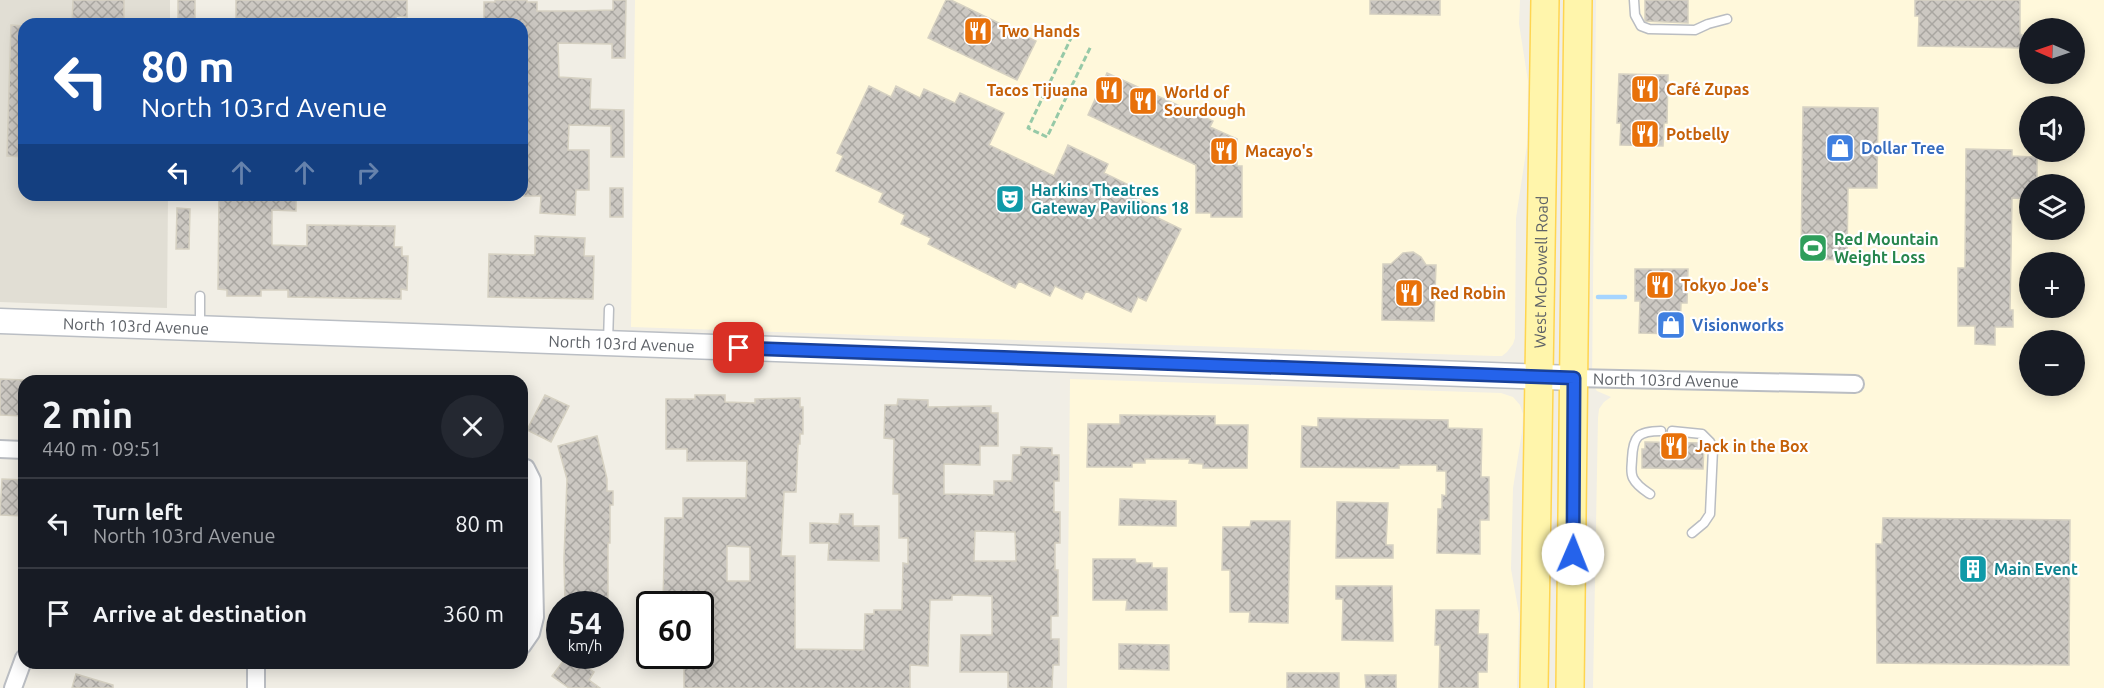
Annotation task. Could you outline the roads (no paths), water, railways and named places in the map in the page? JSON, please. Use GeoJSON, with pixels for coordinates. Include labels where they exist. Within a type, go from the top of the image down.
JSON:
{"type":"FeatureCollection","features":[{"type":"Feature","properties":{"kind":"main road","name":"West McDowell Road"},"geometry":{"type":"LineString","coordinates":[[1534,688],[1545,0]]}},
{"type":"Feature","properties":{"kind":"main road"},"geometry":{"type":"LineString","coordinates":[[1560,0],[1559,26],[1567,42],[1577,50]]}},
{"type":"Feature","properties":{"kind":"main road","name":"West McDowell Road"},"geometry":{"type":"LineString","coordinates":[[1570,688],[1578,0]]}},
{"type":"Feature","properties":{"kind":"main road"},"geometry":{"type":"LineString","coordinates":[[1544,54],[1555,59],[1561,76],[1560,152],[1576,216]]}},
{"type":"Feature","properties":{"kind":"street","name":"North 103rd Avenue"},"geometry":{"type":"LineString","coordinates":[[0,321],[1540,377],[1855,384]]}},
{"type":"Feature","properties":{"kind":"street"},"geometry":{"type":"LineString","coordinates":[[0,449],[18,450]]}},
{"type":"Feature","properties":{"kind":"street"},"geometry":{"type":"LineString","coordinates":[[528,474],[532,480],[535,617],[528,638]]}},
{"type":"Feature","properties":{"kind":"street"},"geometry":{"type":"LineString","coordinates":[[13,688],[20,669]]}},
{"type":"Feature","properties":{"kind":"street"},"geometry":{"type":"LineString","coordinates":[[256,669],[256,688]]}},
{"type":"Feature","properties":{"kind":"lane"},"geometry":{"type":"LineString","coordinates":[[1634,0],[1635,15],[1641,26],[1649,29],[1695,30],[1727,19]]}},
{"type":"Feature","properties":{"kind":"lane"},"geometry":{"type":"LineString","coordinates":[[200,296],[200,328]]}},
{"type":"Feature","properties":{"kind":"lane"},"geometry":{"type":"LineString","coordinates":[[608,343],[609,309]]}},
{"type":"Feature","properties":{"kind":"lane"},"geometry":{"type":"LineString","coordinates":[[1650,494],[1639,486],[1632,474],[1633,446],[1643,432],[1661,431]]}},
{"type":"Feature","properties":{"kind":"lane"},"geometry":{"type":"LineString","coordinates":[[1672,431],[1702,434],[1713,449],[1710,514],[1704,523],[1692,533]]}},
{"type":"Feature","properties":{"kind":"waterway"},"geometry":{"type":"LineString","coordinates":[[1598,297],[1625,297]]}},
{"type":"Feature","properties":{"kind":"place","name":"Two Hands"},"geometry":{"type":"Point","coordinates":[978,31]}},
{"type":"Feature","properties":{"kind":"place","name":"Café Zupas"},"geometry":{"type":"Point","coordinates":[1645,89]}},
{"type":"Feature","properties":{"kind":"place","name":"Tacos Tijuana"},"geometry":{"type":"Point","coordinates":[1109,90]}},
{"type":"Feature","properties":{"kind":"place","name":"World of Sourdough"},"geometry":{"type":"Point","coordinates":[1143,101]}},
{"type":"Feature","properties":{"kind":"place","name":"Potbelly"},"geometry":{"type":"Point","coordinates":[1645,134]}},
{"type":"Feature","properties":{"kind":"place","name":"Dollar Tree"},"geometry":{"type":"Point","coordinates":[1840,148]}},
{"type":"Feature","properties":{"kind":"place","name":"Macayo's"},"geometry":{"type":"Point","coordinates":[1224,151]}},
{"type":"Feature","properties":{"kind":"place","name":"Harkins Theatres Gateway Pavilions 18"},"geometry":{"type":"Point","coordinates":[1010,199]}},
{"type":"Feature","properties":{"kind":"place","name":"Red Mountain Weight Loss"},"geometry":{"type":"Point","coordinates":[1813,248]}},
{"type":"Feature","properties":{"kind":"place","name":"Tokyo Joe's"},"geometry":{"type":"Point","coordinates":[1660,285]}},
{"type":"Feature","properties":{"kind":"place","name":"Red Robin"},"geometry":{"type":"Point","coordinates":[1409,293]}},
{"type":"Feature","properties":{"kind":"place","name":"Visionworks"},"geometry":{"type":"Point","coordinates":[1671,325]}},
{"type":"Feature","properties":{"kind":"place","name":"Jack in the Box"},"geometry":{"type":"Point","coordinates":[1674,446]}},
{"type":"Feature","properties":{"kind":"place","name":"Main Event"},"geometry":{"type":"Point","coordinates":[1973,569]}}]}
